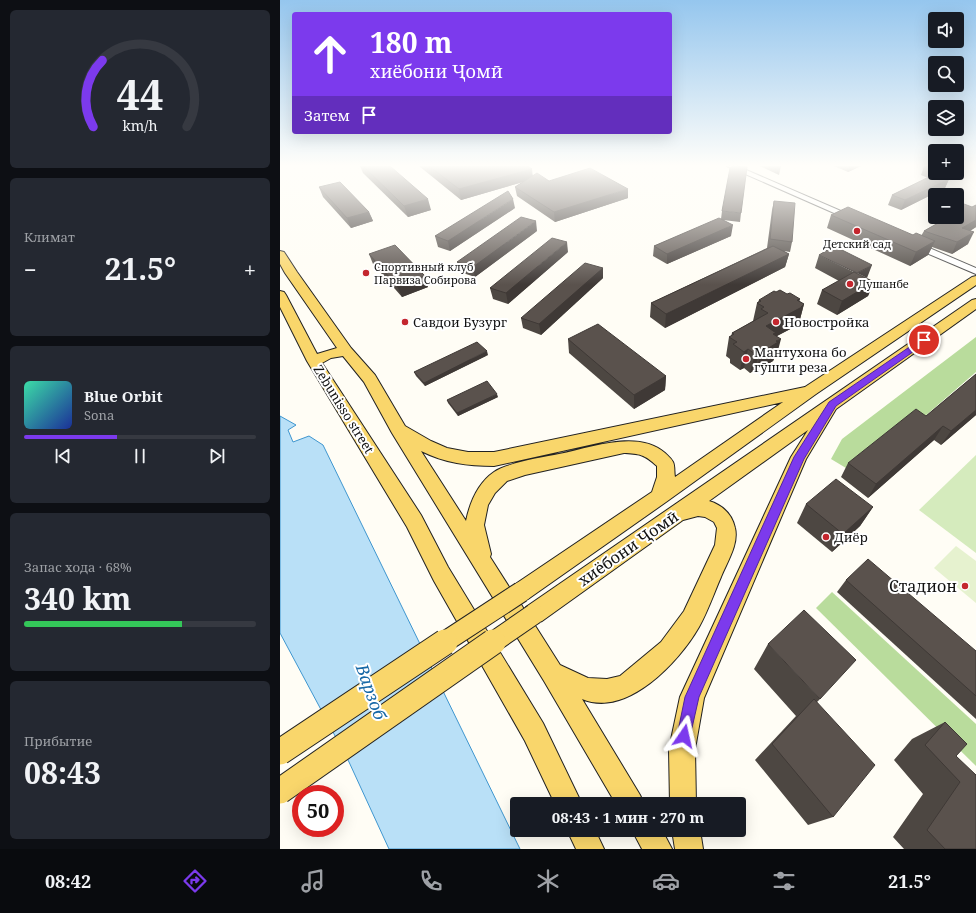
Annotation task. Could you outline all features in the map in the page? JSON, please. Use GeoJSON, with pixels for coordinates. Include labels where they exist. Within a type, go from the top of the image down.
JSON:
{"type":"FeatureCollection","features":[{"type":"Feature","properties":{"kind":"main road"},"geometry":{"type":"LineString","coordinates":[[280,254],[291,273],[346,351],[370,379],[398,429],[552,673],[627,797]]}},
{"type":"Feature","properties":{"kind":"main road","name":"хиёбони Ҷомӣ"},"geometry":{"type":"LineString","coordinates":[[280,752],[521,592],[660,497],[811,390],[976,280]]}},
{"type":"Feature","properties":{"kind":"main road","name":"Zebunisso street"},"geometry":{"type":"LineString","coordinates":[[280,295],[314,361],[414,521],[441,574],[534,732],[566,797]]}},
{"type":"Feature","properties":{"kind":"main road","name":"хиёбони Ҷомӣ"},"geometry":{"type":"LineString","coordinates":[[280,791],[976,303]]}},
{"type":"Feature","properties":{"kind":"main road"},"geometry":{"type":"LineString","coordinates":[[314,361],[328,354],[346,351]]}},
{"type":"Feature","properties":{"kind":"main road"},"geometry":{"type":"LineString","coordinates":[[398,429],[417,442],[448,456],[472,460],[494,459],[811,390]]}},
{"type":"Feature","properties":{"kind":"main road"},"geometry":{"type":"LineString","coordinates":[[683,797],[682,749],[692,697],[799,457],[833,404]]}},
{"type":"Feature","properties":{"kind":"main road"},"geometry":{"type":"LineString","coordinates":[[483,563],[475,525],[479,504],[489,488],[501,476],[524,468],[624,447],[643,448],[653,452],[665,463],[666,477],[660,497]]}},
{"type":"Feature","properties":{"kind":"main road"},"geometry":{"type":"LineString","coordinates":[[552,673],[588,690],[607,691],[625,687],[669,650],[692,619],[725,545],[726,528],[721,517],[709,509],[698,508],[678,513]]}},
{"type":"Feature","properties":{"kind":"main road"},"geometry":{"type":"LineString","coordinates":[[584,837],[590,849]]}},
{"type":"Feature","properties":{"kind":"main road"},"geometry":{"type":"LineString","coordinates":[[650,837],[658,849]]}},
{"type":"Feature","properties":{"kind":"main road"},"geometry":{"type":"LineString","coordinates":[[687,837],[689,849]]}},
{"type":"Feature","properties":{"kind":"street"},"geometry":{"type":"LineString","coordinates":[[824,206],[858,220]]}},
{"type":"Feature","properties":{"kind":"street"},"geometry":{"type":"LineString","coordinates":[[906,240],[976,271]]}},
{"type":"Feature","properties":{"kind":"green space"},"geometry":{"type":"Polygon","coordinates":[[[976,337],[976,372],[924,417],[915,412],[846,468],[831,459],[842,439],[976,337]]]}},
{"type":"Feature","properties":{"kind":"green space"},"geometry":{"type":"Polygon","coordinates":[[[976,455],[976,553],[919,510],[976,455]]]}},
{"type":"Feature","properties":{"kind":"green space","name":"Стадион"},"geometry":{"type":"Polygon","coordinates":[[[956,546],[976,561],[976,603],[934,568],[956,546]]]}},
{"type":"Feature","properties":{"kind":"green space"},"geometry":{"type":"Polygon","coordinates":[[[832,592],[976,724],[976,766],[816,608],[832,592]]]}},
{"type":"Feature","properties":{"kind":"water","name":"Варзоб"},"geometry":{"type":"Polygon","coordinates":[[[280,416],[296,425],[288,430],[293,442],[309,436],[323,445],[510,828],[510,837],[514,837],[520,849],[389,849],[349,762],[280,633],[280,416]]]}},
{"type":"Feature","properties":{"kind":"building"},"geometry":{"type":"Polygon","coordinates":[[[336,206],[363,206],[369,212],[347,218],[336,206]]]}},
{"type":"Feature","properties":{"kind":"building"},"geometry":{"type":"Polygon","coordinates":[[[484,206],[503,206],[448,241],[435,236],[484,206]]]}},
{"type":"Feature","properties":{"kind":"building"},"geometry":{"type":"Polygon","coordinates":[[[544,206],[575,206],[554,212],[544,206]]]}},
{"type":"Feature","properties":{"kind":"building"},"geometry":{"type":"Polygon","coordinates":[[[723,206],[742,206],[741,213],[722,211],[723,206]]]}},
{"type":"Feature","properties":{"kind":"building"},"geometry":{"type":"Polygon","coordinates":[[[774,206],[795,206],[792,242],[770,239],[774,206]]]}},
{"type":"Feature","properties":{"kind":"building"},"geometry":{"type":"Polygon","coordinates":[[[964,206],[972,207],[976,206],[976,220],[962,228],[974,232],[957,242],[924,231],[936,224],[964,224],[964,206]]]}},
{"type":"Feature","properties":{"kind":"building"},"geometry":{"type":"Polygon","coordinates":[[[848,207],[913,235],[916,233],[935,241],[916,252],[831,215],[848,207]]]}},
{"type":"Feature","properties":{"kind":"building"},"geometry":{"type":"Polygon","coordinates":[[[521,217],[536,221],[473,267],[457,262],[521,217]]]}},
{"type":"Feature","properties":{"kind":"building"},"geometry":{"type":"Polygon","coordinates":[[[719,218],[733,225],[667,254],[654,246],[719,218]]]}},
{"type":"Feature","properties":{"kind":"building"},"geometry":{"type":"Polygon","coordinates":[[[552,238],[567,242],[506,293],[490,288],[552,238]]]}},
{"type":"Feature","properties":{"kind":"building"},"geometry":{"type":"Polygon","coordinates":[[[395,245],[425,276],[397,286],[369,254],[395,245]]]}},
{"type":"Feature","properties":{"kind":"building"},"geometry":{"type":"Polygon","coordinates":[[[773,246],[789,254],[666,314],[651,303],[773,246]]]}},
{"type":"Feature","properties":{"kind":"building"},"geometry":{"type":"Polygon","coordinates":[[[834,246],[872,265],[857,273],[819,255],[834,246]]]}},
{"type":"Feature","properties":{"kind":"building"},"geometry":{"type":"Polygon","coordinates":[[[585,263],[603,268],[539,324],[521,318],[585,263]]]}},
{"type":"Feature","properties":{"kind":"building"},"geometry":{"type":"Polygon","coordinates":[[[854,272],[874,282],[842,301],[822,290],[854,272]]]}},
{"type":"Feature","properties":{"kind":"building"},"geometry":{"type":"Polygon","coordinates":[[[780,290],[787,294],[790,293],[800,299],[797,300],[804,304],[802,307],[766,326],[776,333],[773,334],[781,339],[776,341],[778,342],[761,353],[759,352],[755,354],[748,349],[744,352],[733,344],[737,342],[729,337],[734,334],[732,333],[768,313],[761,309],[764,307],[757,303],[761,301],[759,300],[774,291],[776,292],[780,290]]]}},
{"type":"Feature","properties":{"kind":"building"},"geometry":{"type":"Polygon","coordinates":[[[598,324],[666,376],[634,395],[568,339],[598,324]]]}},
{"type":"Feature","properties":{"kind":"building"},"geometry":{"type":"Polygon","coordinates":[[[477,342],[487,351],[424,383],[414,372],[477,342]]]}},
{"type":"Feature","properties":{"kind":"building"},"geometry":{"type":"Polygon","coordinates":[[[976,374],[976,410],[951,431],[943,426],[876,484],[848,463],[916,409],[926,416],[976,374]]]}},
{"type":"Feature","properties":{"kind":"building"},"geometry":{"type":"Polygon","coordinates":[[[487,381],[497,394],[457,413],[447,400],[487,381]]]}},
{"type":"Feature","properties":{"kind":"building"},"geometry":{"type":"Polygon","coordinates":[[[836,479],[873,507],[843,534],[806,504],[836,479]]]}},
{"type":"Feature","properties":{"kind":"building"},"geometry":{"type":"Polygon","coordinates":[[[868,559],[976,651],[976,696],[846,580],[868,559]]]}},
{"type":"Feature","properties":{"kind":"building"},"geometry":{"type":"Polygon","coordinates":[[[804,610],[856,660],[820,699],[768,644],[804,610]]]}},
{"type":"Feature","properties":{"kind":"building"},"geometry":{"type":"Polygon","coordinates":[[[814,699],[875,765],[833,817],[772,744],[814,699]]]}},
{"type":"Feature","properties":{"kind":"building"},"geometry":{"type":"Polygon","coordinates":[[[945,722],[967,744],[956,756],[976,775],[976,849],[945,849],[927,830],[960,782],[925,745],[945,722]]]}},
{"type":"Feature","properties":{"kind":"place","name":"Детский сад"},"geometry":{"type":"Point","coordinates":[857,231]}},
{"type":"Feature","properties":{"kind":"place","name":"Спортивный клуб Парвиза Собирова"},"geometry":{"type":"Point","coordinates":[366,273]}},
{"type":"Feature","properties":{"kind":"place","name":"Душанбе"},"geometry":{"type":"Point","coordinates":[850,284]}},
{"type":"Feature","properties":{"kind":"place","name":"Савдои Бузург"},"geometry":{"type":"Point","coordinates":[405,322]}},
{"type":"Feature","properties":{"kind":"place","name":"Новостройка"},"geometry":{"type":"Point","coordinates":[776,322]}},
{"type":"Feature","properties":{"kind":"place","name":"Мантухона бо гӯшти реза"},"geometry":{"type":"Point","coordinates":[746,359]}},
{"type":"Feature","properties":{"kind":"place","name":"Диёр"},"geometry":{"type":"Point","coordinates":[826,537]}},
{"type":"Feature","properties":{"kind":"place","name":"Стадион"},"geometry":{"type":"Point","coordinates":[965,586]}},
{"type":"Feature","properties":{"kind":"route"},"geometry":{"type":"LineString","coordinates":[[684,736],[692,697],[799,457],[833,404],[924,340]]}}]}
